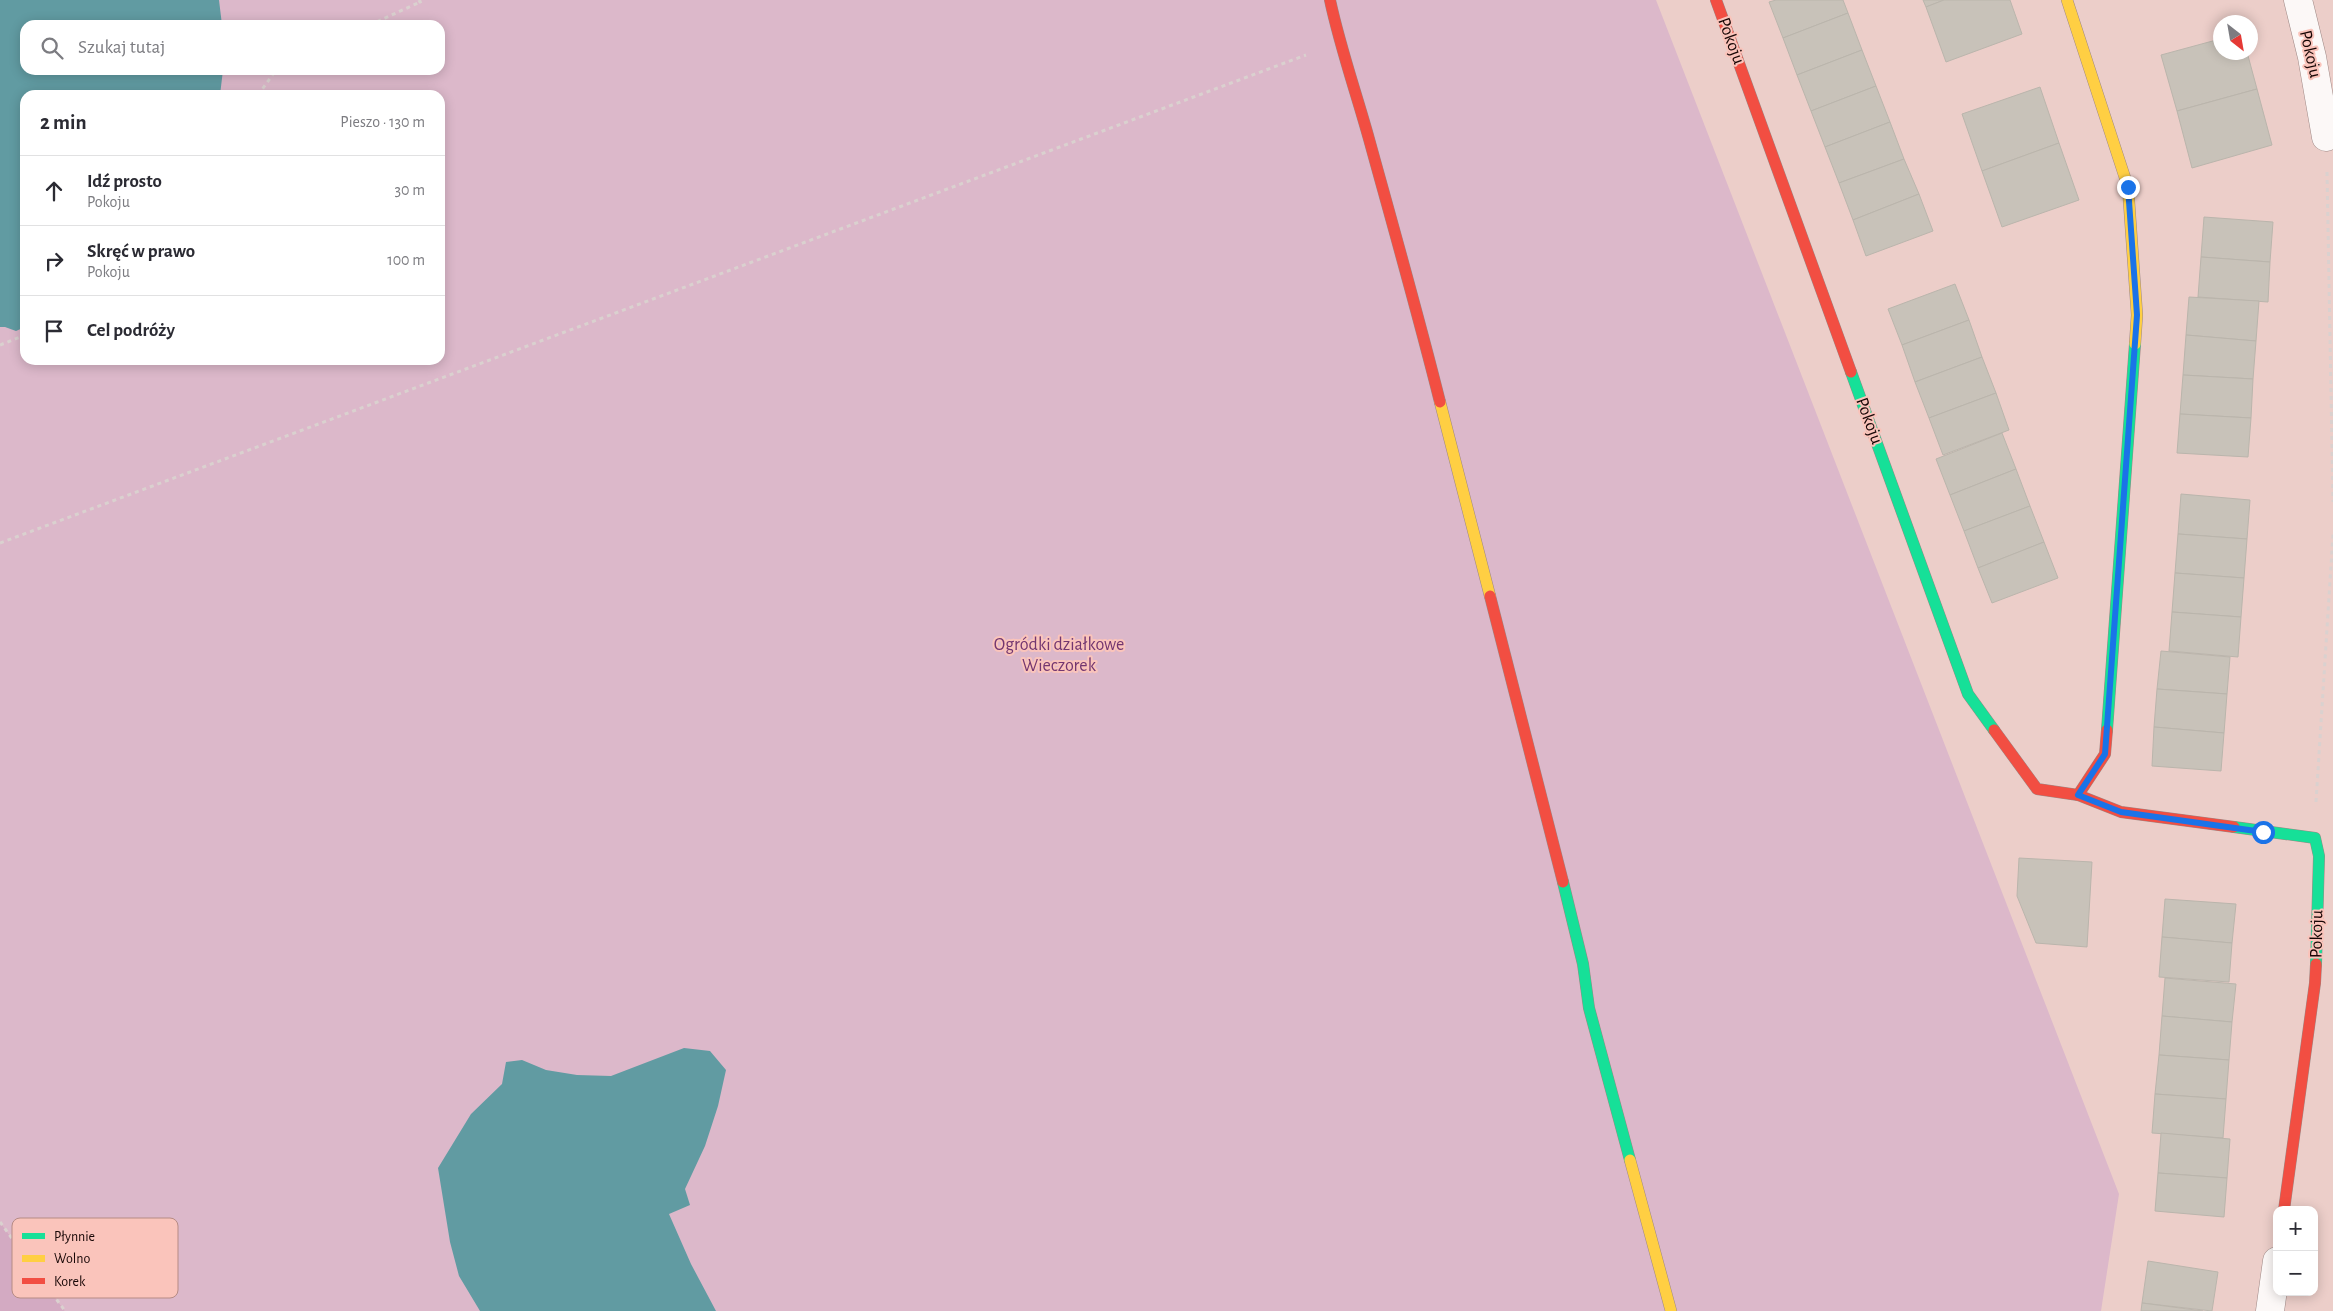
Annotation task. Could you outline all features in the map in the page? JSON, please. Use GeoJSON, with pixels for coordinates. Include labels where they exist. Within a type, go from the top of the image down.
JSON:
{"type":"FeatureCollection","features":[{"type":"Feature","properties":{"kind":"street"},"geometry":{"type":"LineString","coordinates":[[1330,0],[1339,42],[1355,90],[1414,300],[1550,830],[1583,964],[1589,1008],[1671,1311]]}},
{"type":"Feature","properties":{"kind":"street","name":"Pokoju"},"geometry":{"type":"LineString","coordinates":[[1716,0],[1968,694],[2037,789],[2078,795],[2121,812],[2315,838],[2319,856],[2316,976],[2285,1206]]}},
{"type":"Feature","properties":{"kind":"street"},"geometry":{"type":"LineString","coordinates":[[2067,0],[2128,187],[2137,315],[2105,754],[2078,795]]}},
{"type":"Feature","properties":{"kind":"street","name":"Pokoju"},"geometry":{"type":"LineString","coordinates":[[2298,0],[2312,57],[2326,137]]}},
{"type":"Feature","properties":{"kind":"street"},"geometry":{"type":"LineString","coordinates":[[2270,1311],[2273,1290]]}},
{"type":"Feature","properties":{"kind":"path"},"geometry":{"type":"LineString","coordinates":[[380,20],[424,0]]}},
{"type":"Feature","properties":{"kind":"path"},"geometry":{"type":"LineString","coordinates":[[0,543],[1339,42]]}},
{"type":"Feature","properties":{"kind":"path"},"geometry":{"type":"LineString","coordinates":[[262,90],[272,75]]}},
{"type":"Feature","properties":{"kind":"path"},"geometry":{"type":"LineString","coordinates":[[2326,137],[2333,502]]}},
{"type":"Feature","properties":{"kind":"path"},"geometry":{"type":"LineString","coordinates":[[0,345],[20,337]]}},
{"type":"Feature","properties":{"kind":"path"},"geometry":{"type":"LineString","coordinates":[[2315,838],[2333,534]]}},
{"type":"Feature","properties":{"kind":"path"},"geometry":{"type":"LineString","coordinates":[[0,1222],[12,1238]]}},
{"type":"Feature","properties":{"kind":"path"},"geometry":{"type":"LineString","coordinates":[[56,1298],[65,1311]]}},
{"type":"Feature","properties":{"kind":"green space","name":"Ogródki działkowe Wieczorek"},"geometry":{"type":"Polygon","coordinates":[[[0,0],[1656,0],[2119,1194],[2101,1311],[65,1311],[56,1298],[178,1298],[178,1218],[12,1218],[12,1238],[0,1222],[0,0]]]}},
{"type":"Feature","properties":{"kind":"shaded area"},"geometry":{"type":"Polygon","coordinates":[[[0,1222],[12,1238],[12,1298],[56,1298],[65,1311],[0,1311],[0,1222]]]}},
{"type":"Feature","properties":{"kind":"water"},"geometry":{"type":"Polygon","coordinates":[[[0,0],[219,0],[221,20],[20,20],[20,75],[222,75],[221,90],[20,90],[20,329],[16,331],[0,327],[0,0]]]}},
{"type":"Feature","properties":{"kind":"water"},"geometry":{"type":"Polygon","coordinates":[[[684,1048],[710,1051],[726,1070],[718,1106],[705,1146],[685,1189],[690,1205],[669,1214],[691,1264],[716,1311],[480,1311],[459,1276],[450,1242],[438,1168],[471,1114],[502,1084],[506,1062],[522,1060],[546,1070],[577,1075],[611,1076],[684,1048]]]}},
{"type":"Feature","properties":{"kind":"building"},"geometry":{"type":"Polygon","coordinates":[[[1776,0],[1843,0],[1848,13],[1783,38],[1769,2],[1776,0]]]}},
{"type":"Feature","properties":{"kind":"building"},"geometry":{"type":"Polygon","coordinates":[[[1923,0],[1944,0],[1926,7],[1923,0]]]}},
{"type":"Feature","properties":{"kind":"building"},"geometry":{"type":"Polygon","coordinates":[[[1944,0],[2010,0],[2022,34],[1946,62],[1926,7],[1944,0]]]}},
{"type":"Feature","properties":{"kind":"building"},"geometry":{"type":"Polygon","coordinates":[[[1848,13],[1862,50],[1797,75],[1783,38],[1848,13]]]}},
{"type":"Feature","properties":{"kind":"building"},"geometry":{"type":"Polygon","coordinates":[[[2213,41],[2213,60],[2249,60],[2257,89],[2177,111],[2161,55],[2213,41]]]}},
{"type":"Feature","properties":{"kind":"building"},"geometry":{"type":"Polygon","coordinates":[[[1862,50],[1876,86],[1811,111],[1797,75],[1862,50]]]}},
{"type":"Feature","properties":{"kind":"building"},"geometry":{"type":"Polygon","coordinates":[[[1876,86],[1890,122],[1825,147],[1811,111],[1876,86]]]}},
{"type":"Feature","properties":{"kind":"building"},"geometry":{"type":"Polygon","coordinates":[[[2040,87],[2059,143],[1982,171],[1962,114],[2040,87]]]}},
{"type":"Feature","properties":{"kind":"building"},"geometry":{"type":"Polygon","coordinates":[[[2257,89],[2272,145],[2192,168],[2177,111],[2257,89]]]}},
{"type":"Feature","properties":{"kind":"building"},"geometry":{"type":"Polygon","coordinates":[[[1890,122],[1904,159],[1839,183],[1825,147],[1890,122]]]}},
{"type":"Feature","properties":{"kind":"building"},"geometry":{"type":"Polygon","coordinates":[[[2059,143],[2079,200],[2002,227],[1982,171],[2059,143]]]}},
{"type":"Feature","properties":{"kind":"building"},"geometry":{"type":"Polygon","coordinates":[[[1904,159],[1919,194],[1853,220],[1839,183],[1904,159]]]}},
{"type":"Feature","properties":{"kind":"building"},"geometry":{"type":"Polygon","coordinates":[[[1919,194],[1933,231],[1866,256],[1853,220],[1919,194]]]}},
{"type":"Feature","properties":{"kind":"building"},"geometry":{"type":"Polygon","coordinates":[[[2204,217],[2273,222],[2270,262],[2201,257],[2204,217]]]}},
{"type":"Feature","properties":{"kind":"building"},"geometry":{"type":"Polygon","coordinates":[[[2201,257],[2270,262],[2268,302],[2198,297],[2201,257]]]}},
{"type":"Feature","properties":{"kind":"building"},"geometry":{"type":"Polygon","coordinates":[[[1955,284],[1969,320],[1902,345],[1888,309],[1955,284]]]}},
{"type":"Feature","properties":{"kind":"building"},"geometry":{"type":"Polygon","coordinates":[[[2189,297],[2259,301],[2256,341],[2186,335],[2189,297]]]}},
{"type":"Feature","properties":{"kind":"building"},"geometry":{"type":"Polygon","coordinates":[[[1969,320],[1982,357],[1915,382],[1902,345],[1969,320]]]}},
{"type":"Feature","properties":{"kind":"building"},"geometry":{"type":"Polygon","coordinates":[[[2186,335],[2256,341],[2253,379],[2183,375],[2186,335]]]}},
{"type":"Feature","properties":{"kind":"building"},"geometry":{"type":"Polygon","coordinates":[[[1982,357],[1996,393],[1929,418],[1915,382],[1982,357]]]}},
{"type":"Feature","properties":{"kind":"building"},"geometry":{"type":"Polygon","coordinates":[[[2183,375],[2253,379],[2251,418],[2180,414],[2183,375]]]}},
{"type":"Feature","properties":{"kind":"building"},"geometry":{"type":"Polygon","coordinates":[[[1996,393],[2009,430],[1943,455],[1929,418],[1996,393]]]}},
{"type":"Feature","properties":{"kind":"building"},"geometry":{"type":"Polygon","coordinates":[[[2180,414],[2251,418],[2248,457],[2177,453],[2180,414]]]}},
{"type":"Feature","properties":{"kind":"building"},"geometry":{"type":"Polygon","coordinates":[[[2002,433],[2016,469],[1950,495],[1936,459],[2002,433]]]}},
{"type":"Feature","properties":{"kind":"building"},"geometry":{"type":"Polygon","coordinates":[[[2016,469],[2030,506],[1964,531],[1950,495],[2016,469]]]}},
{"type":"Feature","properties":{"kind":"building"},"geometry":{"type":"Polygon","coordinates":[[[2181,494],[2250,500],[2247,539],[2178,534],[2181,494]]]}},
{"type":"Feature","properties":{"kind":"building"},"geometry":{"type":"Polygon","coordinates":[[[2030,506],[2044,542],[1978,568],[1964,531],[2030,506]]]}},
{"type":"Feature","properties":{"kind":"building"},"geometry":{"type":"Polygon","coordinates":[[[2178,534],[2247,539],[2244,578],[2175,573],[2178,534]]]}},
{"type":"Feature","properties":{"kind":"building"},"geometry":{"type":"Polygon","coordinates":[[[2044,542],[2058,578],[1992,603],[1978,568],[2044,542]]]}},
{"type":"Feature","properties":{"kind":"building"},"geometry":{"type":"Polygon","coordinates":[[[2175,573],[2244,578],[2241,617],[2172,612],[2175,573]]]}},
{"type":"Feature","properties":{"kind":"building"},"geometry":{"type":"Polygon","coordinates":[[[2172,612],[2241,617],[2238,657],[2169,651],[2172,612]]]}},
{"type":"Feature","properties":{"kind":"building"},"geometry":{"type":"Polygon","coordinates":[[[2161,651],[2230,657],[2227,694],[2157,689],[2161,651]]]}},
{"type":"Feature","properties":{"kind":"building"},"geometry":{"type":"Polygon","coordinates":[[[2157,689],[2227,694],[2224,733],[2154,727],[2157,689]]]}},
{"type":"Feature","properties":{"kind":"building"},"geometry":{"type":"Polygon","coordinates":[[[2154,727],[2224,733],[2221,771],[2152,766],[2154,727]]]}},
{"type":"Feature","properties":{"kind":"building"},"geometry":{"type":"Polygon","coordinates":[[[2019,858],[2092,862],[2087,947],[2036,943],[2017,896],[2019,858]]]}},
{"type":"Feature","properties":{"kind":"building"},"geometry":{"type":"Polygon","coordinates":[[[2165,899],[2236,904],[2232,943],[2162,937],[2165,899]]]}},
{"type":"Feature","properties":{"kind":"building"},"geometry":{"type":"Polygon","coordinates":[[[2162,937],[2232,943],[2229,982],[2159,977],[2162,937]]]}},
{"type":"Feature","properties":{"kind":"building"},"geometry":{"type":"Polygon","coordinates":[[[2165,978],[2236,984],[2232,1022],[2162,1016],[2165,978]]]}},
{"type":"Feature","properties":{"kind":"building"},"geometry":{"type":"Polygon","coordinates":[[[2162,1016],[2232,1022],[2229,1060],[2159,1055],[2162,1016]]]}},
{"type":"Feature","properties":{"kind":"building"},"geometry":{"type":"Polygon","coordinates":[[[2159,1055],[2229,1060],[2226,1099],[2155,1094],[2159,1055]]]}},
{"type":"Feature","properties":{"kind":"building"},"geometry":{"type":"Polygon","coordinates":[[[2155,1094],[2226,1099],[2223,1138],[2152,1133],[2155,1094]]]}},
{"type":"Feature","properties":{"kind":"building"},"geometry":{"type":"Polygon","coordinates":[[[2161,1133],[2230,1139],[2227,1178],[2158,1173],[2161,1133]]]}},
{"type":"Feature","properties":{"kind":"building"},"geometry":{"type":"Polygon","coordinates":[[[2158,1173],[2227,1178],[2224,1217],[2155,1211],[2158,1173]]]}},
{"type":"Feature","properties":{"kind":"building"},"geometry":{"type":"Polygon","coordinates":[[[2148,1261],[2218,1272],[2212,1311],[2142,1303],[2148,1261]]]}},
{"type":"Feature","properties":{"kind":"building"},"geometry":{"type":"Polygon","coordinates":[[[2142,1303],[2203,1311],[2141,1311],[2142,1303]]]}},
{"type":"Feature","properties":{"kind":"traffic: fast"},"geometry":{"type":"LineString","coordinates":[[2107,730],[2135,344]]}},
{"type":"Feature","properties":{"kind":"traffic: fast"},"geometry":{"type":"LineString","coordinates":[[1851,372],[1968,694],[1994,730]]}},
{"type":"Feature","properties":{"kind":"traffic: fast"},"geometry":{"type":"LineString","coordinates":[[2234,827],[2315,838],[2319,856],[2316,964]]}},
{"type":"Feature","properties":{"kind":"traffic: fast"},"geometry":{"type":"LineString","coordinates":[[1563,882],[1583,964],[1589,1008],[1630,1160]]}},
{"type":"Feature","properties":{"kind":"traffic: slow"},"geometry":{"type":"LineString","coordinates":[[2067,0],[2128,187],[2137,315],[2135,344]]}},
{"type":"Feature","properties":{"kind":"traffic: slow"},"geometry":{"type":"LineString","coordinates":[[1440,402],[1490,596]]}},
{"type":"Feature","properties":{"kind":"traffic: slow"},"geometry":{"type":"LineString","coordinates":[[1630,1160],[1671,1311]]}},
{"type":"Feature","properties":{"kind":"traffic: jam"},"geometry":{"type":"LineString","coordinates":[[1330,0],[1338,35],[1369,139],[1440,402]]}},
{"type":"Feature","properties":{"kind":"traffic: jam"},"geometry":{"type":"LineString","coordinates":[[1716,0],[1851,372]]}},
{"type":"Feature","properties":{"kind":"traffic: jam"},"geometry":{"type":"LineString","coordinates":[[1490,596],[1563,882]]}},
{"type":"Feature","properties":{"kind":"traffic: jam"},"geometry":{"type":"LineString","coordinates":[[1994,730],[2037,789],[2078,795],[2121,812],[2234,827]]}},
{"type":"Feature","properties":{"kind":"traffic: jam"},"geometry":{"type":"LineString","coordinates":[[2078,795],[2105,754],[2107,730]]}},
{"type":"Feature","properties":{"kind":"traffic: jam"},"geometry":{"type":"LineString","coordinates":[[2285,1206],[2316,964]]}},
{"type":"Feature","properties":{"kind":"route"},"geometry":{"type":"LineString","coordinates":[[2128,187],[2137,315],[2105,754],[2078,795],[2121,812],[2263,832]]}}]}
